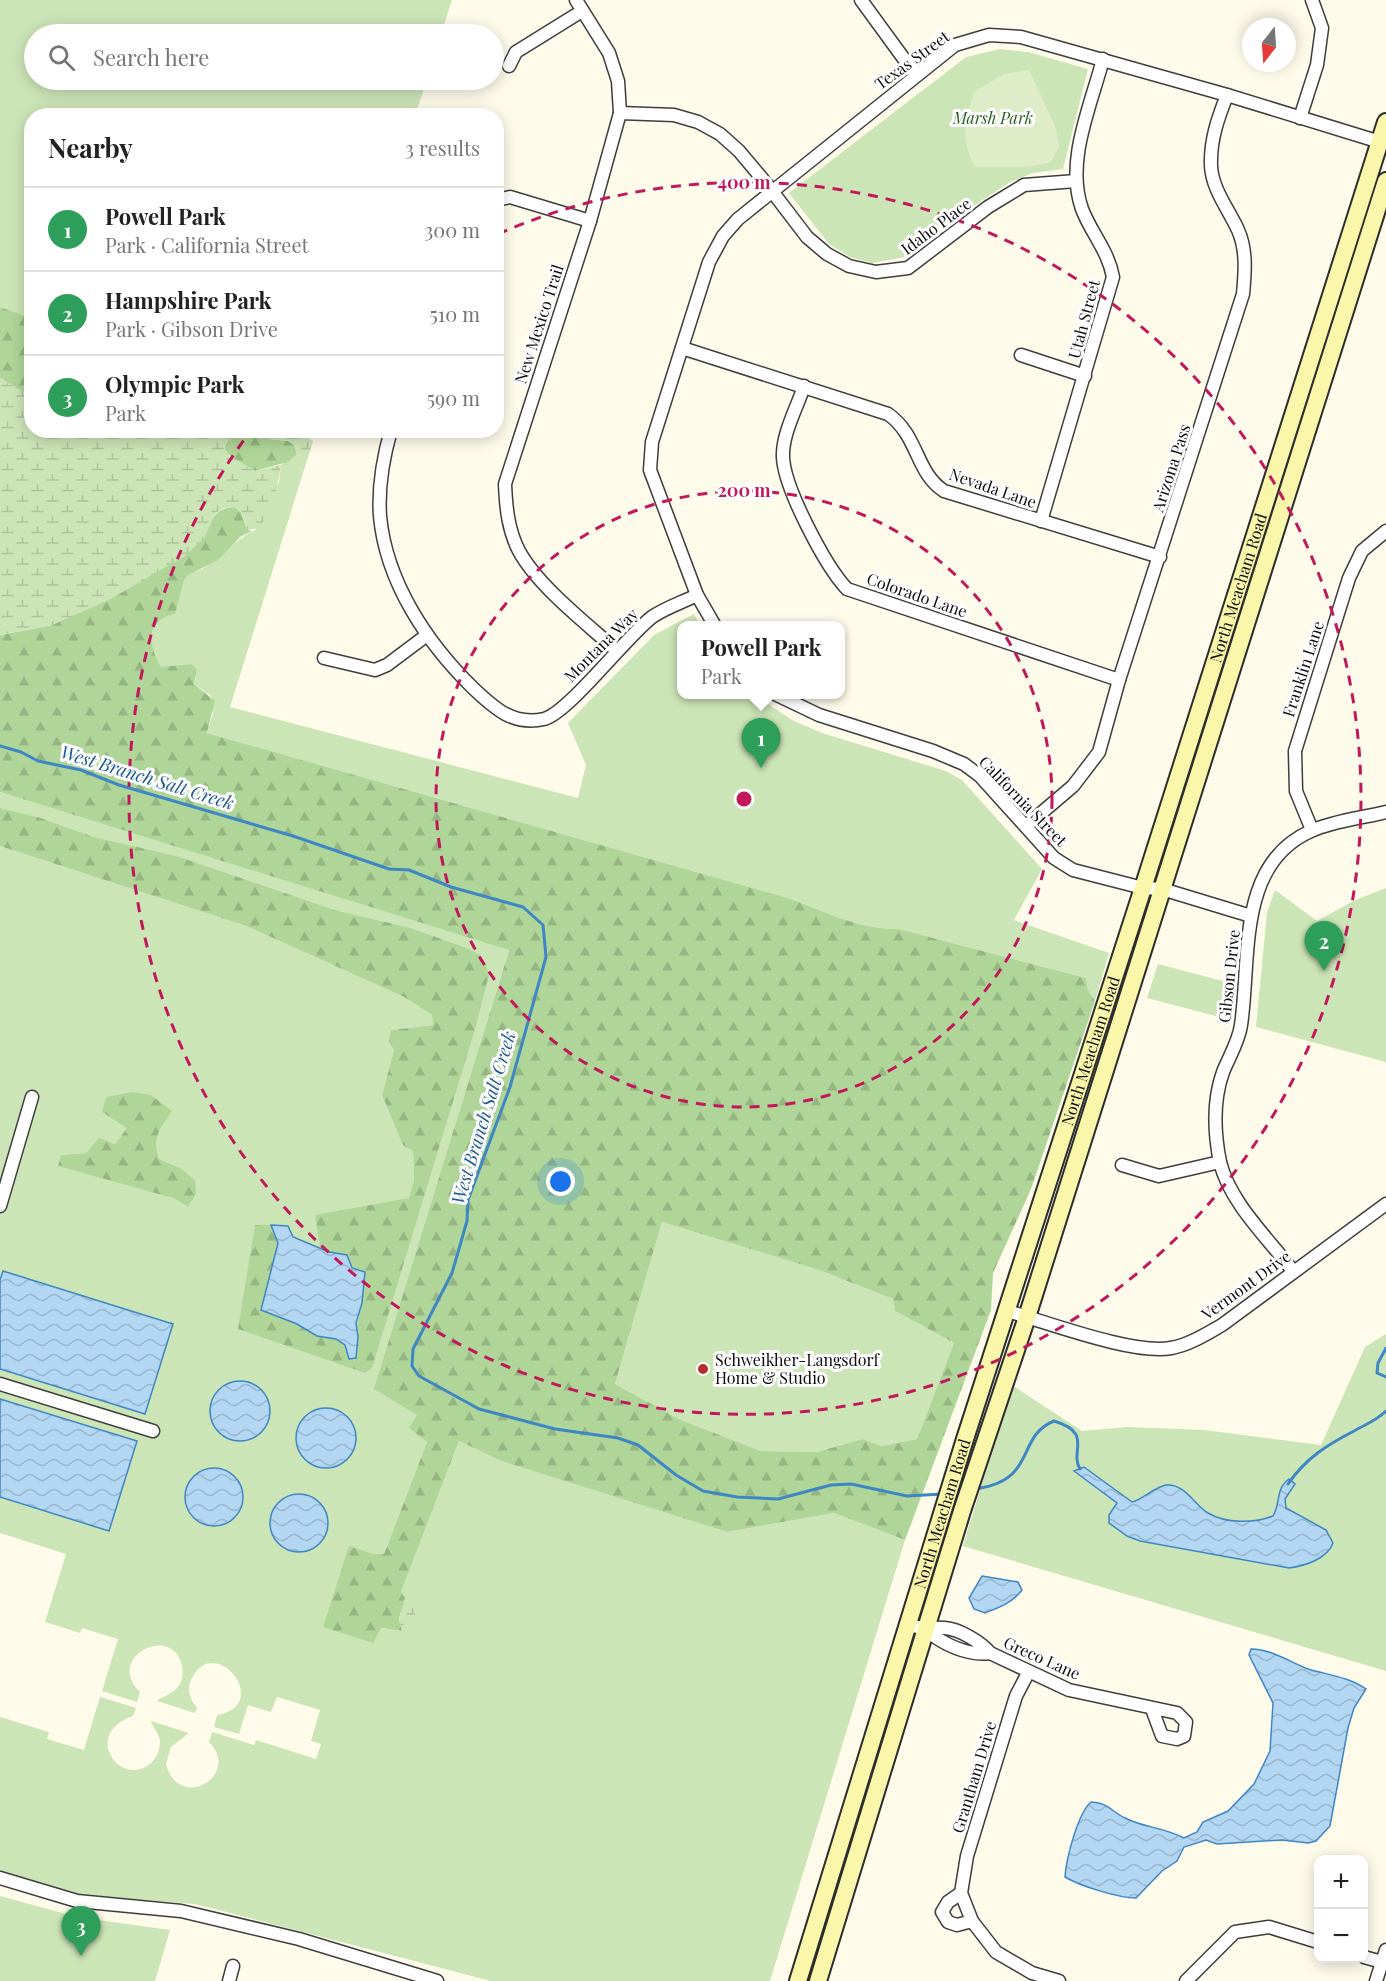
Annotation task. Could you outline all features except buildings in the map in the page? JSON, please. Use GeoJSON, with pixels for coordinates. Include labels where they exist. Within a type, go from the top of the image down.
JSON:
{"type":"FeatureCollection","features":[{"type":"Feature","properties":{"kind":"main road","name":"North Meacham Road"},"geometry":{"type":"LineString","coordinates":[[798,1981],[954,1473],[1143,888],[1386,122]]}},
{"type":"Feature","properties":{"kind":"main road","name":"North Meacham Road"},"geometry":{"type":"LineString","coordinates":[[818,1981],[974,1471],[1027,1317],[1386,181]]}},
{"type":"Feature","properties":{"kind":"street"},"geometry":{"type":"LineString","coordinates":[[861,0],[915,74]]}},
{"type":"Feature","properties":{"kind":"street"},"geometry":{"type":"LineString","coordinates":[[1300,118],[1317,65],[1322,28],[1312,0]]}},
{"type":"Feature","properties":{"kind":"street"},"geometry":{"type":"LineString","coordinates":[[509,66],[516,52],[579,5]]}},
{"type":"Feature","properties":{"kind":"street","name":"New Mexico Trail"},"geometry":{"type":"LineString","coordinates":[[579,5],[609,52],[618,81],[620,112],[590,221],[505,484],[507,517],[519,551],[551,591],[616,650]]}},
{"type":"Feature","properties":{"kind":"street","name":"Texas Street"},"geometry":{"type":"LineString","coordinates":[[682,348],[710,262],[723,236],[738,219],[915,74],[955,45],[989,35],[1021,37],[1227,94],[1380,142]]}},
{"type":"Feature","properties":{"kind":"street","name":"Utah Street"},"geometry":{"type":"LineString","coordinates":[[1041,521],[1113,277],[1110,259],[1083,210],[1076,181],[1077,155],[1103,59]]}},
{"type":"Feature","properties":{"kind":"street","name":"Arizona Pass"},"geometry":{"type":"LineString","coordinates":[[1026,826],[1073,786],[1099,752],[1119,680],[1243,294],[1245,264],[1239,232],[1220,195],[1211,169],[1213,134],[1227,94]]}},
{"type":"Feature","properties":{"kind":"street","name":"Idaho Place"},"geometry":{"type":"LineString","coordinates":[[620,112],[674,115],[698,122],[720,134],[739,151],[773,191],[807,237],[827,254],[849,266],[876,272],[908,268],[988,207],[1024,185],[1076,181]]}},
{"type":"Feature","properties":{"kind":"street"},"geometry":{"type":"LineString","coordinates":[[504,198],[510,197],[590,221]]}},
{"type":"Feature","properties":{"kind":"street"},"geometry":{"type":"LineString","coordinates":[[682,348],[652,442],[650,470],[697,595],[712,621]]}},
{"type":"Feature","properties":{"kind":"street","name":"Nevada Lane"},"geometry":{"type":"LineString","coordinates":[[682,348],[888,414],[903,424],[933,484],[944,491],[1160,557]]}},
{"type":"Feature","properties":{"kind":"street"},"geometry":{"type":"LineString","coordinates":[[1021,355],[1085,376]]}},
{"type":"Feature","properties":{"kind":"street","name":"Colorado Lane"},"geometry":{"type":"LineString","coordinates":[[804,386],[785,441],[783,457],[787,477],[833,574],[848,589],[1119,680]]}},
{"type":"Feature","properties":{"kind":"street"},"geometry":{"type":"LineString","coordinates":[[324,658],[375,670],[387,665],[427,635],[408,603],[389,561],[380,516],[381,477],[389,438]]}},
{"type":"Feature","properties":{"kind":"street","name":"Franklin Lane"},"geometry":{"type":"LineString","coordinates":[[1312,830],[1296,791],[1295,751],[1349,578],[1362,551],[1386,531]]}},
{"type":"Feature","properties":{"kind":"street","name":"Montana Way"},"geometry":{"type":"LineString","coordinates":[[427,635],[450,665],[504,716],[524,721],[545,719],[564,707],[616,650],[654,616],[697,595]]}},
{"type":"Feature","properties":{"kind":"street","name":"California Street"},"geometry":{"type":"LineString","coordinates":[[785,699],[819,715],[933,751],[963,764],[980,776],[1054,858],[1073,870],[1143,888],[1162,889],[1251,916]]}},
{"type":"Feature","properties":{"kind":"street","name":"Gibson Drive"},"geometry":{"type":"LineString","coordinates":[[1293,1271],[1233,1193],[1220,1162],[1215,1111],[1217,1092],[1241,1027],[1251,916],[1264,875],[1286,846],[1312,830],[1386,812]]}},
{"type":"Feature","properties":{"kind":"street"},"geometry":{"type":"LineString","coordinates":[[0,1206],[32,1097]]}},
{"type":"Feature","properties":{"kind":"street"},"geometry":{"type":"LineString","coordinates":[[1122,1165],[1159,1176],[1220,1162]]}},
{"type":"Feature","properties":{"kind":"street","name":"Vermont Drive"},"geometry":{"type":"LineString","coordinates":[[1007,1311],[1130,1346],[1146,1349],[1171,1348],[1199,1339],[1222,1325],[1386,1204]]}},
{"type":"Feature","properties":{"kind":"street"},"geometry":{"type":"LineString","coordinates":[[0,1384],[153,1431]]}},
{"type":"Feature","properties":{"kind":"street"},"geometry":{"type":"LineString","coordinates":[[907,1625],[926,1630]]}},
{"type":"Feature","properties":{"kind":"street","name":"Greco Lane"},"geometry":{"type":"LineString","coordinates":[[926,1630],[946,1628],[983,1644],[990,1653],[1028,1673],[1069,1690],[1152,1709]]}},
{"type":"Feature","properties":{"kind":"street","name":"Greco Lane"},"geometry":{"type":"LineString","coordinates":[[926,1630],[941,1643],[979,1654],[990,1653]]}},
{"type":"Feature","properties":{"kind":"street","name":"Grantham Drive"},"geometry":{"type":"LineString","coordinates":[[961,1893],[967,1856],[1016,1696],[1028,1673]]}},
{"type":"Feature","properties":{"kind":"street"},"geometry":{"type":"LineString","coordinates":[[0,1878],[77,1901],[181,1911],[299,1939],[437,1981]]}},
{"type":"Feature","properties":{"kind":"street"},"geometry":{"type":"LineString","coordinates":[[972,1921],[957,1925],[948,1922],[942,1912],[948,1902],[961,1893],[972,1921],[996,1952],[1012,1964],[1059,1981]]}},
{"type":"Feature","properties":{"kind":"street"},"geometry":{"type":"LineString","coordinates":[[1186,1981],[1200,1977],[1235,1932],[1269,1927],[1314,1941]]}},
{"type":"Feature","properties":{"kind":"street"},"geometry":{"type":"LineString","coordinates":[[1376,1981],[1386,1950]]}},
{"type":"Feature","properties":{"kind":"street"},"geometry":{"type":"LineString","coordinates":[[1368,1958],[1382,1962]]}},
{"type":"Feature","properties":{"kind":"street"},"geometry":{"type":"LineString","coordinates":[[229,1981],[233,1966]]}},
{"type":"Feature","properties":{"kind":"green space"},"geometry":{"type":"Polygon","coordinates":[[[0,0],[452,0],[444,24],[24,24],[24,90],[424,90],[417,108],[24,108],[24,316],[0,307],[0,0]]]}},
{"type":"Feature","properties":{"kind":"green space","name":"Marsh Park"},"geometry":{"type":"Polygon","coordinates":[[[1000,49],[1028,52],[1088,69],[1063,169],[1033,173],[1010,182],[957,217],[910,256],[872,263],[850,257],[829,244],[789,193],[966,57],[1000,49]]]}},
{"type":"Feature","properties":{"kind":"green space"},"geometry":{"type":"Polygon","coordinates":[[[1029,70],[1056,128],[1059,147],[1051,162],[1029,167],[975,167],[966,138],[967,121],[974,92],[1004,74],[1029,70]]]}},
{"type":"Feature","properties":{"kind":"green space"},"geometry":{"type":"Polygon","coordinates":[[[0,307],[24,316],[24,393],[0,378],[0,307]]]}},
{"type":"Feature","properties":{"kind":"green space"},"geometry":{"type":"Polygon","coordinates":[[[0,378],[24,393],[24,438],[234,438],[228,440],[224,449],[231,457],[255,471],[281,465],[267,516],[257,529],[247,530],[241,512],[234,507],[224,508],[216,513],[204,538],[185,556],[107,601],[52,625],[0,635],[0,378]]]}},
{"type":"Feature","properties":{"kind":"green space"},"geometry":{"type":"Polygon","coordinates":[[[260,438],[288,441],[294,445],[297,454],[288,462],[255,471],[231,457],[224,449],[228,440],[260,438]]]}},
{"type":"Feature","properties":{"kind":"green space"},"geometry":{"type":"Polygon","coordinates":[[[260,438],[308,438],[313,441],[309,454],[297,454],[294,445],[288,441],[260,438]]]}},
{"type":"Feature","properties":{"kind":"green space"},"geometry":{"type":"Polygon","coordinates":[[[297,454],[309,454],[230,707],[578,798],[586,765],[568,723],[654,635],[677,623],[677,699],[761,699],[792,720],[822,733],[946,771],[962,780],[1042,869],[1014,920],[1109,953],[1095,1001],[1088,990],[1086,978],[899,929],[856,923],[788,898],[207,733],[213,714],[211,696],[194,684],[196,677],[192,664],[161,668],[153,651],[152,635],[158,622],[175,614],[180,590],[187,576],[205,567],[243,537],[257,529],[279,482],[281,465],[297,454]]]}},
{"type":"Feature","properties":{"kind":"green space"},"geometry":{"type":"Polygon","coordinates":[[[234,507],[241,512],[247,530],[252,531],[240,537],[218,560],[188,575],[184,580],[175,614],[158,622],[152,634],[153,650],[161,667],[192,664],[197,670],[194,684],[215,701],[207,733],[788,898],[856,923],[899,929],[1086,978],[1088,990],[1095,1001],[1031,1189],[993,1273],[991,1310],[905,1540],[834,1513],[727,1532],[501,1461],[459,1441],[401,1592],[405,1598],[399,1619],[402,1631],[381,1628],[373,1643],[323,1627],[349,1546],[373,1554],[384,1554],[427,1442],[409,1428],[417,1415],[374,1389],[509,950],[0,792],[0,635],[52,625],[204,538],[214,516],[234,507]],[[662,1222],[615,1384],[681,1420],[761,1451],[817,1452],[862,1439],[881,1446],[917,1439],[954,1343],[895,1311],[893,1299],[819,1270],[662,1222]]]}},
{"type":"Feature","properties":{"kind":"green space"},"geometry":{"type":"Polygon","coordinates":[[[694,614],[698,621],[681,621],[694,614]]]}},
{"type":"Feature","properties":{"kind":"green space"},"geometry":{"type":"Polygon","coordinates":[[[0,792],[509,949],[375,1389],[418,1415],[427,1442],[384,1554],[373,1554],[380,1628],[401,1631],[401,1592],[459,1441],[501,1461],[727,1532],[834,1513],[905,1540],[770,1981],[491,1981],[195,1904],[79,1895],[0,1871],[0,1717],[49,1732],[47,1739],[84,1750],[100,1697],[136,1708],[133,1716],[117,1724],[109,1735],[108,1746],[111,1757],[119,1765],[129,1770],[140,1769],[152,1762],[158,1753],[160,1741],[151,1721],[189,1733],[171,1747],[166,1764],[173,1778],[183,1786],[194,1787],[205,1784],[213,1776],[218,1766],[217,1754],[209,1742],[212,1732],[254,1745],[256,1740],[316,1759],[321,1744],[311,1741],[320,1710],[277,1697],[271,1712],[248,1705],[239,1734],[214,1727],[217,1715],[233,1709],[240,1699],[240,1687],[225,1667],[214,1663],[202,1666],[190,1682],[190,1694],[197,1708],[195,1713],[157,1701],[175,1690],[182,1678],[182,1666],[176,1653],[167,1647],[155,1646],[144,1649],[135,1657],[130,1667],[131,1679],[140,1692],[137,1702],[102,1691],[118,1639],[82,1628],[80,1633],[45,1622],[66,1554],[0,1533],[0,1497],[109,1531],[137,1441],[0,1399],[0,1369],[145,1414],[3,1272],[0,1280],[0,846],[246,926],[404,997],[432,1015],[433,1025],[391,1030],[394,1050],[382,1095],[413,1151],[414,1181],[372,1368],[467,948],[411,928],[335,910],[177,856],[94,837],[38,817],[0,808],[0,792]],[[171,1111],[127,1128],[115,1144],[99,1139],[86,1153],[61,1155],[173,1198],[187,1207],[180,1168],[159,1159],[157,1151],[158,1133],[171,1111]],[[224,1386],[211,1402],[258,1435],[269,1420],[224,1386]],[[350,1420],[302,1421],[296,1440],[356,1438],[350,1420]],[[236,1477],[215,1526],[232,1520],[244,1495],[236,1477]],[[299,1494],[290,1496],[271,1515],[272,1535],[327,1514],[316,1499],[299,1494]]]}},
{"type":"Feature","properties":{"kind":"green space"},"geometry":{"type":"Polygon","coordinates":[[[0,808],[38,817],[94,837],[177,856],[335,910],[411,928],[467,948],[480,955],[486,964],[489,975],[475,1029],[372,1368],[365,1373],[238,1329],[255,1225],[271,1225],[278,1243],[261,1310],[297,1324],[317,1336],[336,1339],[345,1345],[358,1337],[357,1326],[361,1303],[356,1279],[347,1255],[329,1252],[320,1247],[315,1215],[409,1198],[414,1181],[413,1151],[403,1145],[382,1095],[394,1050],[389,1041],[391,1030],[433,1025],[432,1015],[404,997],[246,926],[0,846],[0,808]]]}},
{"type":"Feature","properties":{"kind":"green space"},"geometry":{"type":"Polygon","coordinates":[[[1386,888],[1386,1062],[1256,1027],[1267,912],[1275,890],[1317,921],[1353,901],[1386,888]]]}},
{"type":"Feature","properties":{"kind":"green space"},"geometry":{"type":"Polygon","coordinates":[[[1158,964],[1234,984],[1231,1020],[1147,998],[1158,964]]]}},
{"type":"Feature","properties":{"kind":"green space"},"geometry":{"type":"Polygon","coordinates":[[[133,1092],[151,1095],[172,1111],[158,1133],[157,1151],[159,1159],[180,1168],[195,1180],[196,1194],[188,1207],[173,1198],[58,1166],[61,1155],[86,1153],[99,1138],[115,1144],[127,1128],[102,1112],[106,1097],[133,1092]]]}},
{"type":"Feature","properties":{"kind":"green space"},"geometry":{"type":"Polygon","coordinates":[[[662,1222],[819,1270],[893,1299],[895,1311],[954,1343],[917,1439],[880,1446],[862,1439],[817,1452],[761,1451],[681,1420],[615,1384],[662,1222]]]}},
{"type":"Feature","properties":{"kind":"green space"},"geometry":{"type":"Polygon","coordinates":[[[1386,1334],[1386,1671],[963,1546],[1012,1385],[1082,1431],[1127,1427],[1204,1430],[1321,1445],[1365,1347],[1386,1334]]]}},
{"type":"Feature","properties":{"kind":"green space"},"geometry":{"type":"Polygon","coordinates":[[[405,1598],[414,1610],[415,1619],[407,1631],[402,1631],[399,1619],[405,1598]]]}},
{"type":"Feature","properties":{"kind":"green space"},"geometry":{"type":"Polygon","coordinates":[[[0,1896],[77,1917],[170,1930],[155,1981],[0,1981],[0,1896]]]}},
{"type":"Feature","properties":{"kind":"water"},"geometry":{"type":"Polygon","coordinates":[[[271,1225],[288,1226],[293,1237],[329,1252],[347,1255],[352,1268],[365,1272],[362,1303],[356,1323],[358,1337],[356,1358],[349,1359],[345,1345],[336,1339],[317,1336],[297,1324],[261,1310],[278,1243],[271,1225]]]}},
{"type":"Feature","properties":{"kind":"water"},"geometry":{"type":"Polygon","coordinates":[[[3,1271],[173,1324],[145,1414],[0,1369],[0,1280],[3,1271]]]}},
{"type":"Feature","properties":{"kind":"water"},"geometry":{"type":"Polygon","coordinates":[[[240,1381],[257,1386],[265,1394],[270,1411],[265,1428],[257,1436],[240,1441],[223,1436],[215,1428],[210,1411],[215,1394],[223,1386],[240,1381]]]}},
{"type":"Feature","properties":{"kind":"water"},"geometry":{"type":"Polygon","coordinates":[[[0,1399],[137,1441],[109,1531],[0,1497],[0,1399]]]}},
{"type":"Feature","properties":{"kind":"water"},"geometry":{"type":"Polygon","coordinates":[[[326,1408],[347,1417],[356,1438],[347,1459],[326,1468],[305,1459],[296,1438],[305,1417],[326,1408]]]}},
{"type":"Feature","properties":{"kind":"water"},"geometry":{"type":"Polygon","coordinates":[[[1084,1467],[1132,1502],[1162,1486],[1173,1485],[1184,1491],[1203,1510],[1215,1517],[1232,1521],[1258,1520],[1273,1516],[1282,1487],[1289,1479],[1295,1484],[1285,1499],[1286,1508],[1326,1530],[1333,1543],[1321,1557],[1289,1568],[1140,1541],[1127,1536],[1109,1523],[1109,1515],[1117,1503],[1074,1471],[1084,1467]]]}},
{"type":"Feature","properties":{"kind":"water"},"geometry":{"type":"Polygon","coordinates":[[[208,1468],[220,1468],[235,1476],[243,1491],[243,1503],[235,1518],[220,1526],[208,1526],[193,1518],[185,1503],[185,1491],[193,1476],[208,1468]]]}},
{"type":"Feature","properties":{"kind":"water"},"geometry":{"type":"Polygon","coordinates":[[[293,1494],[305,1494],[320,1502],[328,1517],[328,1529],[320,1544],[305,1552],[293,1552],[278,1544],[270,1529],[270,1517],[278,1502],[293,1494]]]}},
{"type":"Feature","properties":{"kind":"water"},"geometry":{"type":"Polygon","coordinates":[[[982,1576],[1018,1582],[1022,1590],[1001,1607],[985,1613],[974,1609],[969,1598],[982,1576]]]}},
{"type":"Feature","properties":{"kind":"water"},"geometry":{"type":"Polygon","coordinates":[[[1251,1649],[1273,1653],[1308,1669],[1353,1682],[1366,1689],[1354,1708],[1348,1728],[1330,1826],[1316,1841],[1308,1843],[1282,1840],[1217,1844],[1206,1840],[1184,1847],[1177,1861],[1162,1871],[1136,1898],[1100,1891],[1065,1877],[1077,1826],[1091,1802],[1105,1805],[1120,1816],[1132,1821],[1184,1838],[1197,1832],[1203,1822],[1228,1811],[1254,1784],[1270,1751],[1273,1703],[1249,1655],[1251,1649]]]}},
{"type":"Feature","properties":{"kind":"waterway","name":"West Branch Salt Creek"},"geometry":{"type":"LineString","coordinates":[[0,746],[21,752],[38,761],[81,770],[119,785],[293,836],[389,869],[409,870],[451,887],[523,907],[543,925],[546,957],[510,1087],[468,1200],[467,1221],[452,1273],[413,1349],[412,1366],[419,1376],[479,1409],[555,1429],[618,1438],[638,1445],[676,1475],[703,1491],[737,1497],[778,1499],[831,1485],[851,1484],[907,1496],[943,1494]]}},
{"type":"Feature","properties":{"kind":"waterway","name":"West Branch Salt Creek"},"geometry":{"type":"LineString","coordinates":[[1386,1348],[1378,1363],[1377,1373],[1386,1377]]}},
{"type":"Feature","properties":{"kind":"waterway","name":"West Branch Salt Creek"},"geometry":{"type":"LineString","coordinates":[[1288,1484],[1318,1453],[1375,1420],[1386,1411]]}},
{"type":"Feature","properties":{"kind":"waterway","name":"West Branch Salt Creek"},"geometry":{"type":"LineString","coordinates":[[976,1489],[996,1484],[1009,1477],[1018,1468],[1034,1437],[1042,1428],[1054,1421],[1066,1426],[1077,1437],[1077,1462],[1080,1469]]}},
{"type":"Feature","properties":{"kind":"place","name":"Powell Park"},"geometry":{"type":"Point","coordinates":[761,768]}},
{"type":"Feature","properties":{"kind":"place","name":"Hampshire Park"},"geometry":{"type":"Point","coordinates":[1324,971]}},
{"type":"Feature","properties":{"kind":"place","name":"Schweikher-Langsdorf Home & Studio"},"geometry":{"type":"Point","coordinates":[703,1369]}},
{"type":"Feature","properties":{"kind":"place","name":"Olympic Park"},"geometry":{"type":"Point","coordinates":[81,1956]}}]}
